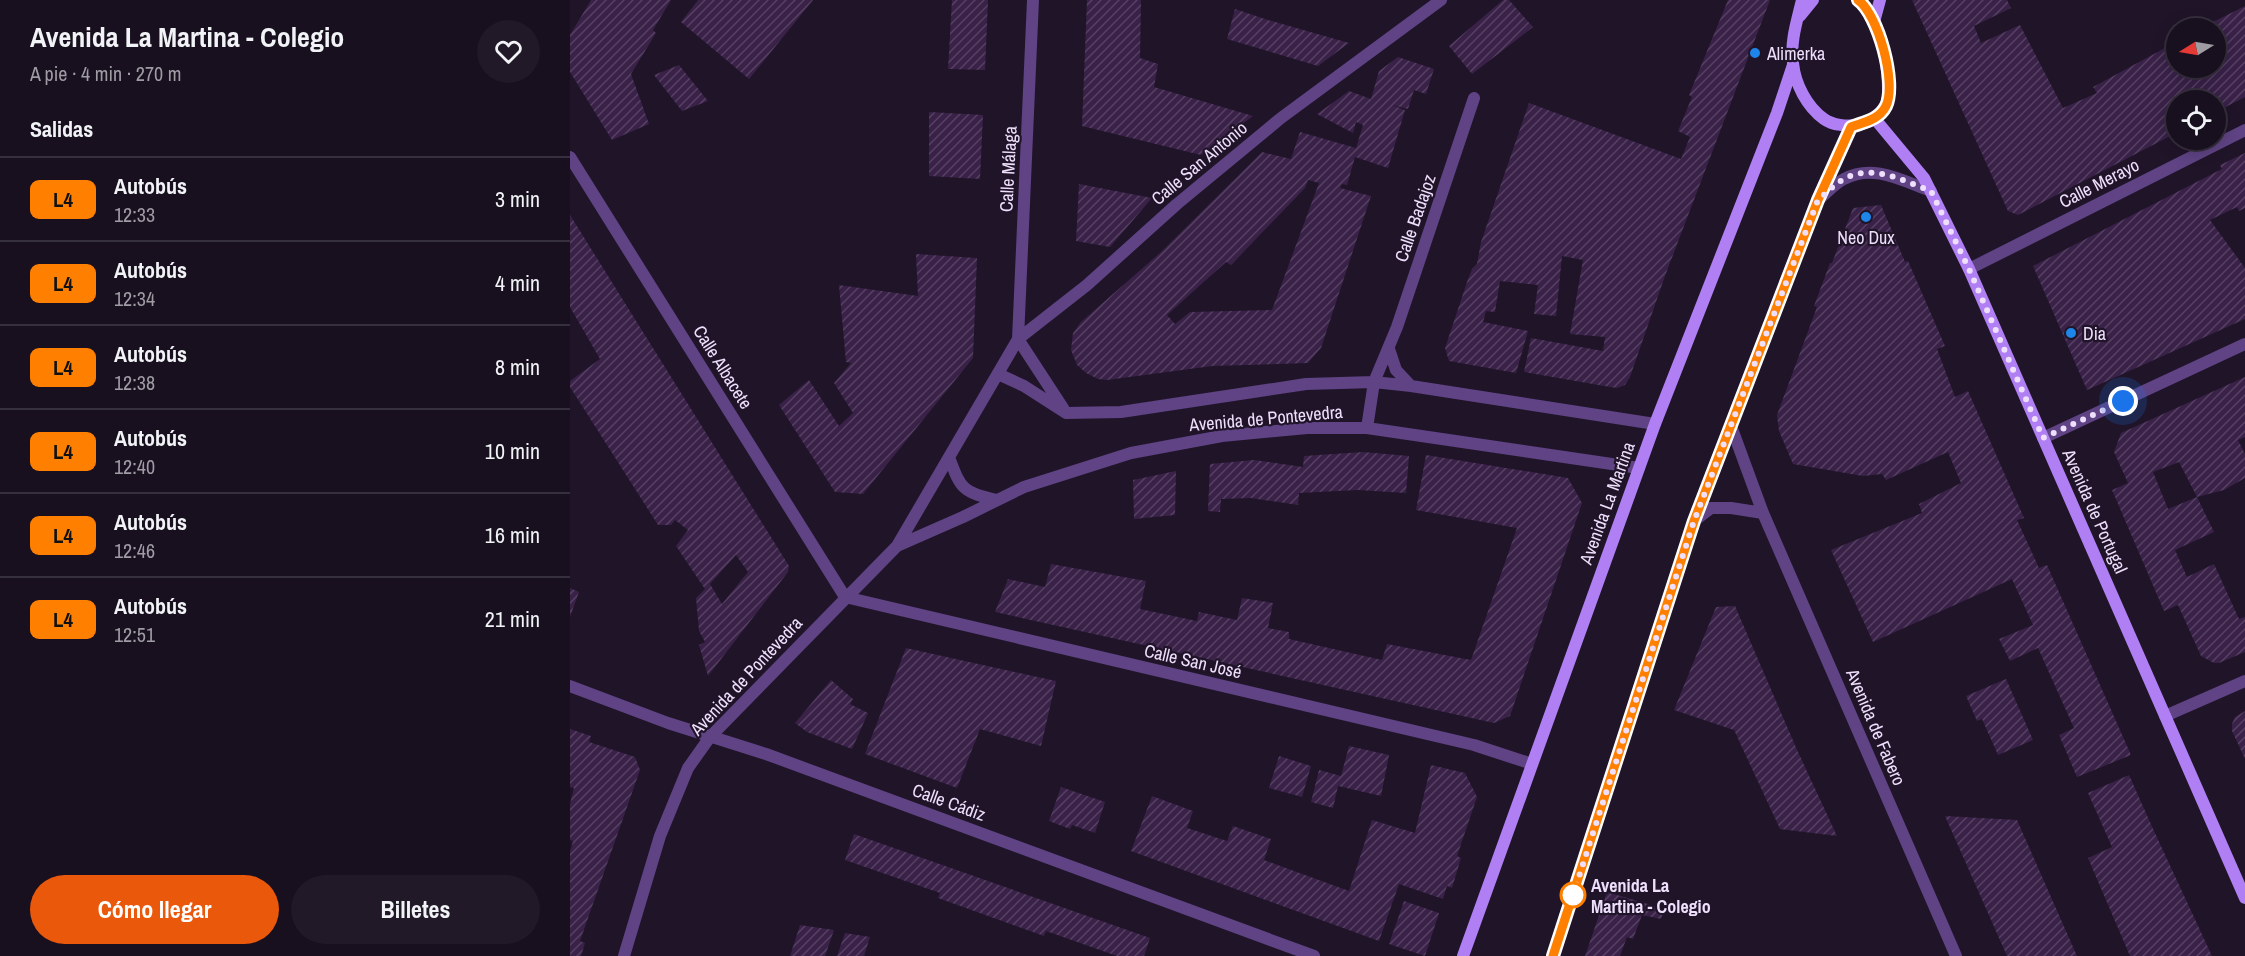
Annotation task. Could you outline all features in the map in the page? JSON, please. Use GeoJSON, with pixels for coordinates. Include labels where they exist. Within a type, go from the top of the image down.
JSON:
{"type":"FeatureCollection","features":[{"type":"Feature","properties":{"kind":"street","name":"Calle Málaga"},"geometry":{"type":"LineString","coordinates":[[1018,339],[1033,0]]}},
{"type":"Feature","properties":{"kind":"street","name":"Calle San Antonio"},"geometry":{"type":"LineString","coordinates":[[998,374],[1018,339],[1087,285],[1177,204],[1281,118],[1441,0]]}},
{"type":"Feature","properties":{"kind":"street"},"geometry":{"type":"LineString","coordinates":[[1802,0],[1792,40],[1793,65],[1799,84],[1809,104],[1825,120],[1851,127],[1875,119],[1886,105],[1888,81],[1885,51],[1874,22],[1858,0]]}},
{"type":"Feature","properties":{"kind":"street"},"geometry":{"type":"LineString","coordinates":[[1797,20],[1813,0]]}},
{"type":"Feature","properties":{"kind":"street"},"geometry":{"type":"LineString","coordinates":[[1874,22],[1880,0]]}},
{"type":"Feature","properties":{"kind":"street","name":"Avenida La Martina"},"geometry":{"type":"LineString","coordinates":[[1463,956],[1654,424],[1777,113],[1793,65]]}},
{"type":"Feature","properties":{"kind":"street","name":"Calle Badajoz"},"geometry":{"type":"LineString","coordinates":[[1374,382],[1389,349],[1474,98]]}},
{"type":"Feature","properties":{"kind":"street","name":"Avenida de Portugal"},"geometry":{"type":"LineString","coordinates":[[1875,119],[1924,178],[1969,269],[2245,898]]}},
{"type":"Feature","properties":{"kind":"street"},"geometry":{"type":"LineString","coordinates":[[1553,956],[1694,521],[1818,200],[1851,127]]}},
{"type":"Feature","properties":{"kind":"street","name":"Calle Merayo"},"geometry":{"type":"LineString","coordinates":[[1969,269],[2245,130]]}},
{"type":"Feature","properties":{"kind":"street","name":"Calle Albacete"},"geometry":{"type":"LineString","coordinates":[[570,157],[845,597]]}},
{"type":"Feature","properties":{"kind":"street"},"geometry":{"type":"LineString","coordinates":[[1818,200],[1843,179],[1861,173],[1887,174],[1931,191]]}},
{"type":"Feature","properties":{"kind":"street"},"geometry":{"type":"LineString","coordinates":[[1018,339],[1066,413]]}},
{"type":"Feature","properties":{"kind":"street"},"geometry":{"type":"LineString","coordinates":[[2043,438],[2245,344]]}},
{"type":"Feature","properties":{"kind":"street"},"geometry":{"type":"LineString","coordinates":[[1389,349],[1396,370],[1411,386]]}},
{"type":"Feature","properties":{"kind":"street"},"geometry":{"type":"LineString","coordinates":[[998,374],[1024,386],[1066,413]]}},
{"type":"Feature","properties":{"kind":"street","name":"Avenida de Pontevedra"},"geometry":{"type":"LineString","coordinates":[[624,956],[660,836],[688,768],[710,737],[897,546],[998,374]]}},
{"type":"Feature","properties":{"kind":"street","name":"Avenida de Pontevedra"},"geometry":{"type":"LineString","coordinates":[[1066,413],[1121,412],[1306,384],[1374,382],[1654,424]]}},
{"type":"Feature","properties":{"kind":"street","name":"Avenida de Pontevedra"},"geometry":{"type":"LineString","coordinates":[[1366,428],[1374,382]]}},
{"type":"Feature","properties":{"kind":"street","name":"Avenida de Fabero"},"geometry":{"type":"LineString","coordinates":[[1731,426],[1763,513],[1956,956]]}},
{"type":"Feature","properties":{"kind":"street","name":"Avenida de Pontevedra"},"geometry":{"type":"LineString","coordinates":[[897,546],[1024,487],[1131,453],[1222,436],[1307,428],[1366,428],[1640,468]]}},
{"type":"Feature","properties":{"kind":"street"},"geometry":{"type":"LineString","coordinates":[[949,457],[957,481],[970,493],[997,500]]}},
{"type":"Feature","properties":{"kind":"street"},"geometry":{"type":"LineString","coordinates":[[1694,521],[1712,508],[1731,508],[1763,513]]}},
{"type":"Feature","properties":{"kind":"street","name":"Calle San José"},"geometry":{"type":"LineString","coordinates":[[845,597],[1474,745],[1532,764]]}},
{"type":"Feature","properties":{"kind":"street"},"geometry":{"type":"LineString","coordinates":[[2165,716],[2245,681]]}},
{"type":"Feature","properties":{"kind":"street","name":"Calle Cádiz"},"geometry":{"type":"LineString","coordinates":[[570,686],[710,737],[766,754],[1314,956]]}},
{"type":"Feature","properties":{"kind":"building"},"geometry":{"type":"Polygon","coordinates":[[[591,0],[671,0],[653,30],[656,33],[631,74],[649,124],[612,140],[570,72],[570,35],[591,0]]]}},
{"type":"Feature","properties":{"kind":"building"},"geometry":{"type":"Polygon","coordinates":[[[698,0],[813,0],[749,79],[681,22],[698,0]]]}},
{"type":"Feature","properties":{"kind":"building"},"geometry":{"type":"Polygon","coordinates":[[[952,0],[988,0],[985,70],[948,69],[952,0]]]}},
{"type":"Feature","properties":{"kind":"building"},"geometry":{"type":"Polygon","coordinates":[[[1087,0],[1141,0],[1140,58],[1158,64],[1154,87],[1253,116],[1201,155],[1082,126],[1087,0]]]}},
{"type":"Feature","properties":{"kind":"building"},"geometry":{"type":"Polygon","coordinates":[[[1503,0],[1509,0],[1533,27],[1472,74],[1449,46],[1503,0]]]}},
{"type":"Feature","properties":{"kind":"building"},"geometry":{"type":"Polygon","coordinates":[[[1728,0],[1770,0],[1665,276],[1630,377],[1625,385],[1617,388],[1524,372],[1531,338],[1603,351],[1605,337],[1570,334],[1583,260],[1562,256],[1556,316],[1534,314],[1538,285],[1500,281],[1495,312],[1486,311],[1483,322],[1528,331],[1516,373],[1449,361],[1445,348],[1468,279],[1477,264],[1481,242],[1529,103],[1681,159],[1690,137],[1678,131],[1692,97],[1689,95],[1728,0]]]}},
{"type":"Feature","properties":{"kind":"building"},"geometry":{"type":"Polygon","coordinates":[[[1912,0],[2007,0],[2011,8],[1974,26],[1981,43],[2020,25],[2063,108],[2097,93],[2093,87],[2166,47],[2166,78],[2226,78],[2226,18],[2221,18],[2245,6],[2245,97],[2226,107],[2226,90],[2166,90],[2166,138],[2018,215],[2008,211],[1912,0]]]}},
{"type":"Feature","properties":{"kind":"building"},"geometry":{"type":"Polygon","coordinates":[[[1235,9],[1349,43],[1318,66],[1227,39],[1235,9]]]}},
{"type":"Feature","properties":{"kind":"building"},"geometry":{"type":"Polygon","coordinates":[[[1398,57],[1434,69],[1426,94],[1414,90],[1408,109],[1392,105],[1405,110],[1388,168],[1355,157],[1347,185],[1342,184],[1340,188],[1371,196],[1321,348],[1308,363],[1212,366],[1107,380],[1098,379],[1086,373],[1077,365],[1071,350],[1073,333],[1081,322],[1161,252],[1262,152],[1291,159],[1300,132],[1356,148],[1363,125],[1356,122],[1353,133],[1317,114],[1349,91],[1371,99],[1379,71],[1398,57]],[[1308,180],[1305,188],[1231,265],[1226,262],[1167,315],[1175,324],[1190,312],[1272,310],[1319,183],[1308,180]]]}},
{"type":"Feature","properties":{"kind":"building"},"geometry":{"type":"Polygon","coordinates":[[[679,65],[708,101],[682,111],[654,75],[679,65]]]}},
{"type":"Feature","properties":{"kind":"building"},"geometry":{"type":"Polygon","coordinates":[[[929,112],[983,115],[980,179],[929,176],[929,112]]]}},
{"type":"Feature","properties":{"kind":"building"},"geometry":{"type":"Polygon","coordinates":[[[2245,153],[2245,208],[2239,211],[2237,207],[2210,220],[2245,268],[2245,319],[2087,390],[2033,266],[2222,169],[2220,165],[2245,153]]]}},
{"type":"Feature","properties":{"kind":"building"},"geometry":{"type":"Polygon","coordinates":[[[1079,184],[1152,198],[1110,247],[1076,241],[1079,184]]]}},
{"type":"Feature","properties":{"kind":"building"},"geometry":{"type":"Polygon","coordinates":[[[1881,205],[1945,346],[1937,349],[1955,397],[1968,391],[2024,518],[2017,520],[2039,568],[2047,565],[2131,755],[2077,777],[2059,735],[2074,728],[2038,648],[2010,661],[1999,639],[2033,625],[2012,579],[1873,642],[1831,550],[1922,513],[1919,504],[1961,483],[1948,452],[1886,480],[1882,474],[1863,476],[1793,464],[1779,431],[1777,415],[1817,307],[1814,306],[1853,208],[1881,205]]]}},
{"type":"Feature","properties":{"kind":"building"},"geometry":{"type":"Polygon","coordinates":[[[570,215],[789,566],[788,572],[708,676],[699,645],[705,642],[699,631],[696,598],[705,589],[676,546],[688,530],[675,520],[671,525],[658,525],[570,387],[570,381],[600,359],[570,307],[570,215]],[[736,555],[710,584],[722,604],[748,572],[736,555]]]}},
{"type":"Feature","properties":{"kind":"building"},"geometry":{"type":"Polygon","coordinates":[[[916,254],[977,258],[973,358],[863,494],[835,492],[779,405],[809,380],[839,426],[853,413],[834,383],[851,363],[846,362],[839,285],[918,296],[916,254]]]}},
{"type":"Feature","properties":{"kind":"building"},"geometry":{"type":"Polygon","coordinates":[[[2245,377],[2245,437],[2238,440],[2245,454],[2245,478],[2224,490],[2197,497],[2214,532],[2175,550],[2187,577],[2214,564],[2239,619],[2245,617],[2245,652],[2219,663],[2214,663],[2201,656],[2178,605],[2164,611],[2112,490],[2128,483],[2114,452],[2121,433],[2245,377]],[[2179,462],[2153,472],[2168,509],[2197,497],[2179,462]]]}},
{"type":"Feature","properties":{"kind":"building"},"geometry":{"type":"Polygon","coordinates":[[[1363,452],[1409,456],[1406,493],[1358,490],[1299,493],[1298,505],[1251,498],[1221,499],[1220,512],[1208,511],[1210,464],[1254,460],[1303,467],[1304,456],[1363,452]]]}},
{"type":"Feature","properties":{"kind":"building"},"geometry":{"type":"Polygon","coordinates":[[[1426,455],[1568,478],[1582,503],[1510,716],[1494,723],[995,612],[1008,579],[1045,587],[1051,564],[1146,581],[1140,609],[1197,621],[1199,612],[1237,620],[1242,598],[1273,603],[1268,628],[1289,632],[1289,639],[1382,660],[1387,644],[1471,660],[1517,528],[1416,510],[1426,455]]]}},
{"type":"Feature","properties":{"kind":"building"},"geometry":{"type":"Polygon","coordinates":[[[1176,471],[1175,515],[1134,519],[1133,480],[1176,471]]]}},
{"type":"Feature","properties":{"kind":"building"},"geometry":{"type":"Polygon","coordinates":[[[570,588],[579,592],[570,617],[570,588]]]}},
{"type":"Feature","properties":{"kind":"building"},"geometry":{"type":"Polygon","coordinates":[[[1735,606],[1837,836],[1780,829],[1734,730],[1674,710],[1716,607],[1735,606]]]}},
{"type":"Feature","properties":{"kind":"building"},"geometry":{"type":"Polygon","coordinates":[[[906,648],[1056,681],[1041,746],[980,729],[957,788],[865,754],[906,648]]]}},
{"type":"Feature","properties":{"kind":"building"},"geometry":{"type":"Polygon","coordinates":[[[2006,679],[2033,740],[1998,755],[1982,719],[1977,721],[1966,696],[2006,679]]]}},
{"type":"Feature","properties":{"kind":"building"},"geometry":{"type":"Polygon","coordinates":[[[831,680],[853,699],[850,704],[868,713],[852,749],[807,732],[795,723],[831,680]]]}},
{"type":"Feature","properties":{"kind":"building"},"geometry":{"type":"Polygon","coordinates":[[[2245,711],[2245,759],[2232,731],[2232,724],[2235,717],[2245,711]]]}},
{"type":"Feature","properties":{"kind":"building"},"geometry":{"type":"Polygon","coordinates":[[[570,729],[591,736],[589,742],[635,757],[640,770],[580,941],[585,943],[581,956],[570,956],[570,852],[573,841],[570,840],[570,804],[574,788],[570,787],[570,729]]]}},
{"type":"Feature","properties":{"kind":"building"},"geometry":{"type":"Polygon","coordinates":[[[1349,746],[1389,755],[1381,796],[1338,786],[1333,808],[1311,802],[1319,770],[1341,776],[1349,746]]]}},
{"type":"Feature","properties":{"kind":"building"},"geometry":{"type":"Polygon","coordinates":[[[1279,756],[1311,766],[1302,797],[1269,788],[1279,756]]]}},
{"type":"Feature","properties":{"kind":"building"},"geometry":{"type":"Polygon","coordinates":[[[1431,765],[1465,773],[1477,797],[1457,856],[1461,858],[1452,888],[1447,886],[1443,899],[1399,884],[1379,941],[1131,851],[1152,796],[1193,811],[1187,828],[1227,841],[1233,826],[1271,839],[1264,860],[1349,891],[1372,820],[1415,833],[1431,765]]]}},
{"type":"Feature","properties":{"kind":"building"},"geometry":{"type":"Polygon","coordinates":[[[2129,775],[2212,956],[2130,956],[2088,858],[2112,847],[2088,793],[2129,775]]]}},
{"type":"Feature","properties":{"kind":"building"},"geometry":{"type":"Polygon","coordinates":[[[1061,787],[1105,802],[1095,833],[1072,825],[1070,829],[1049,821],[1061,787]]]}},
{"type":"Feature","properties":{"kind":"building"},"geometry":{"type":"Polygon","coordinates":[[[1945,816],[2017,820],[2077,956],[2007,956],[1945,816]]]}},
{"type":"Feature","properties":{"kind":"building"},"geometry":{"type":"Polygon","coordinates":[[[854,834],[1150,938],[1144,956],[1117,956],[1046,931],[1044,936],[938,898],[940,893],[845,860],[854,834]]]}},
{"type":"Feature","properties":{"kind":"building"},"geometry":{"type":"Polygon","coordinates":[[[1607,892],[1665,909],[1661,919],[1642,915],[1633,939],[1627,937],[1620,956],[1585,956],[1607,892]]]}},
{"type":"Feature","properties":{"kind":"building"},"geometry":{"type":"Polygon","coordinates":[[[1404,901],[1439,913],[1425,956],[1389,944],[1404,901]]]}},
{"type":"Feature","properties":{"kind":"building"},"geometry":{"type":"Polygon","coordinates":[[[800,925],[834,930],[825,956],[790,956],[800,925]]]}},
{"type":"Feature","properties":{"kind":"building"},"geometry":{"type":"Polygon","coordinates":[[[845,933],[870,937],[864,956],[837,956],[845,933]]]}},
{"type":"Feature","properties":{"kind":"bus line","name":"L4"},"geometry":{"type":"LineString","coordinates":[[1553,956],[1694,521],[1818,200],[1851,127],[1875,119],[1886,105],[1888,81],[1885,51],[1874,22],[1858,0]]}},
{"type":"Feature","properties":{"kind":"place","name":"Alimerka"},"geometry":{"type":"Point","coordinates":[1755,53]}},
{"type":"Feature","properties":{"kind":"place","name":"Neo Dux"},"geometry":{"type":"Point","coordinates":[1866,217]}},
{"type":"Feature","properties":{"kind":"place","name":"Dia"},"geometry":{"type":"Point","coordinates":[2071,333]}},
{"type":"Feature","properties":{"kind":"place","name":"Avenida La Martina - Colegio"},"geometry":{"type":"Point","coordinates":[1573,895]}},
{"type":"Feature","properties":{"kind":"route"},"geometry":{"type":"LineString","coordinates":[[1573,895],[1694,521],[1818,200],[1843,179],[1861,173],[1887,174],[1931,191],[1969,269],[2043,438],[2123,401]]}}]}
